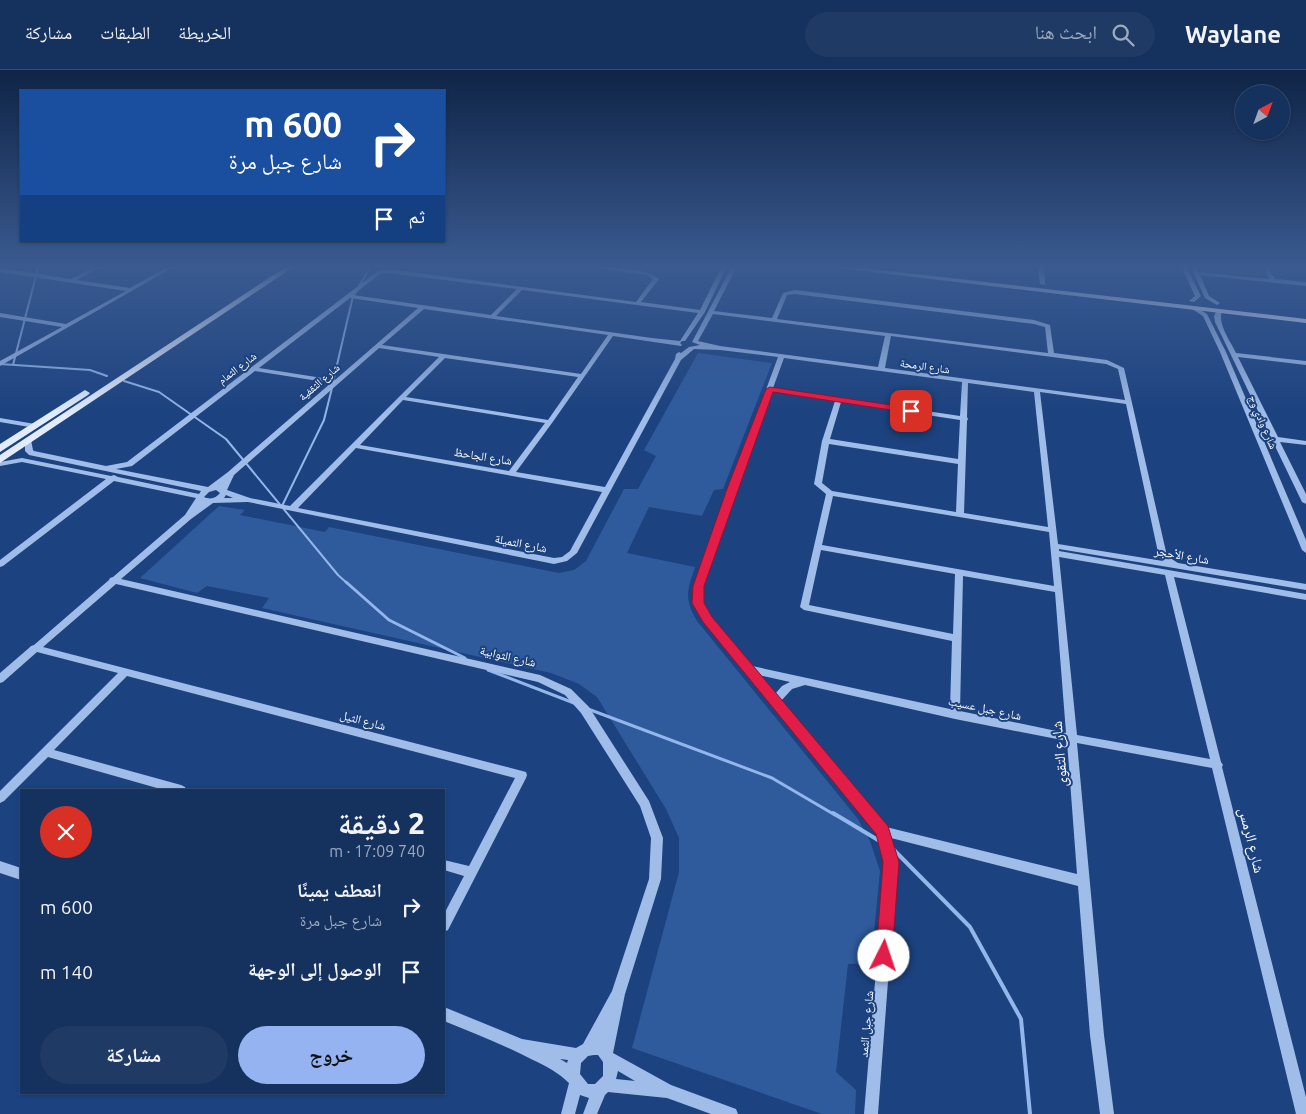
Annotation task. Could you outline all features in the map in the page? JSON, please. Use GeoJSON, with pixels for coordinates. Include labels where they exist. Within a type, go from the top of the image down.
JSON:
{"type":"FeatureCollection","features":[{"type":"Feature","properties":{"kind":"main road"},"geometry":{"type":"LineString","coordinates":[[0,449],[202,317]]}},
{"type":"Feature","properties":{"kind":"main road"},"geometry":{"type":"LineString","coordinates":[[0,462],[216,317]]}},
{"type":"Feature","properties":{"kind":"main road"},"geometry":{"type":"LineString","coordinates":[[1279,317],[1306,321]]}},
{"type":"Feature","properties":{"kind":"street"},"geometry":{"type":"LineString","coordinates":[[15,317],[67,326]]}},
{"type":"Feature","properties":{"kind":"street"},"geometry":{"type":"LineString","coordinates":[[0,364],[83,317]]}},
{"type":"Feature","properties":{"kind":"street","name":"شارع الثمام"},"geometry":{"type":"LineString","coordinates":[[108,468],[129,464],[322,317]]}},
{"type":"Feature","properties":{"kind":"street","name":"شارع الثقفية"},"geometry":{"type":"LineString","coordinates":[[231,474],[411,317]]}},
{"type":"Feature","properties":{"kind":"street"},"geometry":{"type":"LineString","coordinates":[[492,317],[680,343]]}},
{"type":"Feature","properties":{"kind":"street"},"geometry":{"type":"LineString","coordinates":[[678,360],[680,343],[699,317]]}},
{"type":"Feature","properties":{"kind":"street"},"geometry":{"type":"LineString","coordinates":[[678,360],[694,345],[709,317]]}},
{"type":"Feature","properties":{"kind":"street"},"geometry":{"type":"LineString","coordinates":[[748,317],[1107,362],[1121,368],[1160,560]]}},
{"type":"Feature","properties":{"kind":"street"},"geometry":{"type":"LineString","coordinates":[[992,317],[1034,322],[1048,326],[1051,355]]}},
{"type":"Feature","properties":{"kind":"street","name":"شارع وادي وج"},"geometry":{"type":"LineString","coordinates":[[1206,317],[1306,550]]}},
{"type":"Feature","properties":{"kind":"street"},"geometry":{"type":"LineString","coordinates":[[1208,320],[1218,322],[1217,317]]}},
{"type":"Feature","properties":{"kind":"street","name":"شارع وادي وج"},"geometry":{"type":"LineString","coordinates":[[1218,322],[1277,439],[1306,502]]}},
{"type":"Feature","properties":{"kind":"street"},"geometry":{"type":"LineString","coordinates":[[512,472],[550,422],[611,334]]}},
{"type":"Feature","properties":{"kind":"street"},"geometry":{"type":"LineString","coordinates":[[881,370],[888,335]]}},
{"type":"Feature","properties":{"kind":"street","name":"شارع الرمحة"},"geometry":{"type":"LineString","coordinates":[[680,343],[1127,402]]}},
{"type":"Feature","properties":{"kind":"street"},"geometry":{"type":"LineString","coordinates":[[378,346],[582,376]]}},
{"type":"Feature","properties":{"kind":"street"},"geometry":{"type":"LineString","coordinates":[[1235,355],[1306,364]]}},
{"type":"Feature","properties":{"kind":"street"},"geometry":{"type":"LineString","coordinates":[[292,508],[443,356]]}},
{"type":"Feature","properties":{"kind":"street","name":"شارع جبل الثمد"},"geometry":{"type":"LineString","coordinates":[[781,357],[698,586],[698,603],[707,620],[883,831],[891,862],[871,1114]]}},
{"type":"Feature","properties":{"kind":"street","name":"شارع الثميلة"},"geometry":{"type":"LineString","coordinates":[[248,500],[554,561],[564,559],[573,553],[678,360]]}},
{"type":"Feature","properties":{"kind":"street"},"geometry":{"type":"LineString","coordinates":[[254,369],[335,382]]}},
{"type":"Feature","properties":{"kind":"street"},"geometry":{"type":"LineString","coordinates":[[960,515],[965,382]]}},
{"type":"Feature","properties":{"kind":"street"},"geometry":{"type":"LineString","coordinates":[[770,389],[965,419]]}},
{"type":"Feature","properties":{"kind":"street","name":"شارع التقوى"},"geometry":{"type":"LineString","coordinates":[[1037,391],[1059,590],[1086,882],[1097,1035],[1107,1114]]}},
{"type":"Feature","properties":{"kind":"street"},"geometry":{"type":"LineString","coordinates":[[402,398],[550,422]]}},
{"type":"Feature","properties":{"kind":"street"},"geometry":{"type":"LineString","coordinates":[[839,399],[826,441],[818,484],[830,493],[1052,530]]}},
{"type":"Feature","properties":{"kind":"street"},"geometry":{"type":"LineString","coordinates":[[0,420],[35,426]]}},
{"type":"Feature","properties":{"kind":"street"},"geometry":{"type":"LineString","coordinates":[[1277,439],[1306,443]]}},
{"type":"Feature","properties":{"kind":"street"},"geometry":{"type":"LineString","coordinates":[[29,441],[29,451],[32,453],[108,468],[192,491]]}},
{"type":"Feature","properties":{"kind":"street"},"geometry":{"type":"LineString","coordinates":[[826,441],[961,462]]}},
{"type":"Feature","properties":{"kind":"street","name":"شارع الجاحظ"},"geometry":{"type":"LineString","coordinates":[[355,446],[606,490]]}},
{"type":"Feature","properties":{"kind":"street"},"geometry":{"type":"LineString","coordinates":[[0,462],[22,460],[204,493],[223,491],[248,500]]}},
{"type":"Feature","properties":{"kind":"street"},"geometry":{"type":"LineString","coordinates":[[128,473],[129,464]]}},
{"type":"Feature","properties":{"kind":"street"},"geometry":{"type":"LineString","coordinates":[[0,679],[188,516],[221,496],[231,474]]}},
{"type":"Feature","properties":{"kind":"street"},"geometry":{"type":"LineString","coordinates":[[188,516],[204,493],[231,474]]}},
{"type":"Feature","properties":{"kind":"street"},"geometry":{"type":"LineString","coordinates":[[0,564],[114,477]]}},
{"type":"Feature","properties":{"kind":"street"},"geometry":{"type":"LineString","coordinates":[[204,493],[213,500],[248,500]]}},
{"type":"Feature","properties":{"kind":"street"},"geometry":{"type":"LineString","coordinates":[[830,493],[804,607],[956,638]]}},
{"type":"Feature","properties":{"kind":"street"},"geometry":{"type":"LineString","coordinates":[[818,547],[1059,590]]}},
{"type":"Feature","properties":{"kind":"street","name":"شارع الأحجر"},"geometry":{"type":"LineString","coordinates":[[1055,550],[1160,560],[1172,570]]}},
{"type":"Feature","properties":{"kind":"street","name":"شارع الأحجر"},"geometry":{"type":"LineString","coordinates":[[1055,550],[1245,582],[1306,597]]}},
{"type":"Feature","properties":{"kind":"street","name":"شارع الرمس"},"geometry":{"type":"LineString","coordinates":[[1172,570],[1304,1114]]}},
{"type":"Feature","properties":{"kind":"street"},"geometry":{"type":"LineString","coordinates":[[954,715],[959,573]]}},
{"type":"Feature","properties":{"kind":"street","name":"شارع الثوابية"},"geometry":{"type":"LineString","coordinates":[[113,580],[540,679],[568,692],[585,710],[645,804],[657,838],[655,879],[618,994]]}},
{"type":"Feature","properties":{"kind":"street","name":"شارع الأحجر"},"geometry":{"type":"LineString","coordinates":[[1245,582],[1306,587]]}},
{"type":"Feature","properties":{"kind":"street","name":"شارع الثيل"},"geometry":{"type":"LineString","coordinates":[[34,648],[522,775],[470,872],[445,924]]}},
{"type":"Feature","properties":{"kind":"street","name":"شارع جبل عسيب"},"geometry":{"type":"LineString","coordinates":[[748,669],[1047,734],[1072,736],[1218,765]]}},
{"type":"Feature","properties":{"kind":"street"},"geometry":{"type":"LineString","coordinates":[[0,798],[126,671]]}},
{"type":"Feature","properties":{"kind":"street"},"geometry":{"type":"LineString","coordinates":[[775,702],[782,690],[794,683],[806,683]]}},
{"type":"Feature","properties":{"kind":"street"},"geometry":{"type":"LineString","coordinates":[[46,752],[177,789]]}},
{"type":"Feature","properties":{"kind":"street"},"geometry":{"type":"LineString","coordinates":[[883,831],[1086,882]]}},
{"type":"Feature","properties":{"kind":"street"},"geometry":{"type":"LineString","coordinates":[[445,865],[470,872]]}},
{"type":"Feature","properties":{"kind":"street"},"geometry":{"type":"LineString","coordinates":[[0,867],[20,874]]}},
{"type":"Feature","properties":{"kind":"street"},"geometry":{"type":"LineString","coordinates":[[569,1110],[574,1079],[572,1069],[618,994]]}},
{"type":"Feature","properties":{"kind":"street"},"geometry":{"type":"LineString","coordinates":[[590,1114],[602,1087],[612,1072],[608,1055],[618,994]]}},
{"type":"Feature","properties":{"kind":"street"},"geometry":{"type":"LineString","coordinates":[[445,1014],[522,1046],[574,1079],[586,1090],[602,1087],[667,1091]]}},
{"type":"Feature","properties":{"kind":"street"},"geometry":{"type":"LineString","coordinates":[[522,1046],[583,1052],[601,1049],[667,1091],[731,1114]]}},
{"type":"Feature","properties":{"kind":"shaded area"},"geometry":{"type":"Polygon","coordinates":[[[698,353],[772,363],[723,489],[714,490],[702,516],[649,507],[627,553],[695,567],[688,595],[690,607],[697,621],[858,819],[870,841],[880,871],[871,963],[848,964],[836,1072],[856,1090],[855,1114],[822,1114],[632,1048],[679,872],[679,838],[666,809],[597,697],[579,684],[551,673],[262,608],[269,598],[207,586],[197,593],[140,578],[219,506],[245,510],[240,515],[325,532],[329,527],[559,573],[574,570],[586,561],[624,489],[638,489],[656,456],[644,450],[698,353]]]}},
{"type":"Feature","properties":{"kind":"waterway"},"geometry":{"type":"LineString","coordinates":[[13,365],[25,317]]}},
{"type":"Feature","properties":{"kind":"waterway"},"geometry":{"type":"LineString","coordinates":[[333,382],[348,317]]}},
{"type":"Feature","properties":{"kind":"waterway"},"geometry":{"type":"LineString","coordinates":[[0,364],[13,365]]}},
{"type":"Feature","properties":{"kind":"waterway"},"geometry":{"type":"LineString","coordinates":[[13,365],[90,370],[107,376]]}},
{"type":"Feature","properties":{"kind":"waterway"},"geometry":{"type":"LineString","coordinates":[[124,381],[159,392],[226,439],[338,575],[348,584]]}},
{"type":"Feature","properties":{"kind":"waterway"},"geometry":{"type":"LineString","coordinates":[[282,506],[324,420],[332,388]]}},
{"type":"Feature","properties":{"kind":"waterway"},"geometry":{"type":"LineString","coordinates":[[346,582],[389,620],[465,658]]}},
{"type":"Feature","properties":{"kind":"waterway"},"geometry":{"type":"LineString","coordinates":[[488,670],[574,703]]}},
{"type":"Feature","properties":{"kind":"waterway"},"geometry":{"type":"LineString","coordinates":[[588,709],[772,778],[835,815]]}},
{"type":"Feature","properties":{"kind":"waterway"},"geometry":{"type":"LineString","coordinates":[[833,813],[883,843]]}},
{"type":"Feature","properties":{"kind":"waterway"},"geometry":{"type":"LineString","coordinates":[[892,848],[970,927],[1021,1019],[1030,1114]]}},
{"type":"Feature","properties":{"kind":"route"},"geometry":{"type":"LineString","coordinates":[[884,956],[891,862],[883,831],[707,620],[698,603],[698,586],[770,389],[911,411]]}}]}
